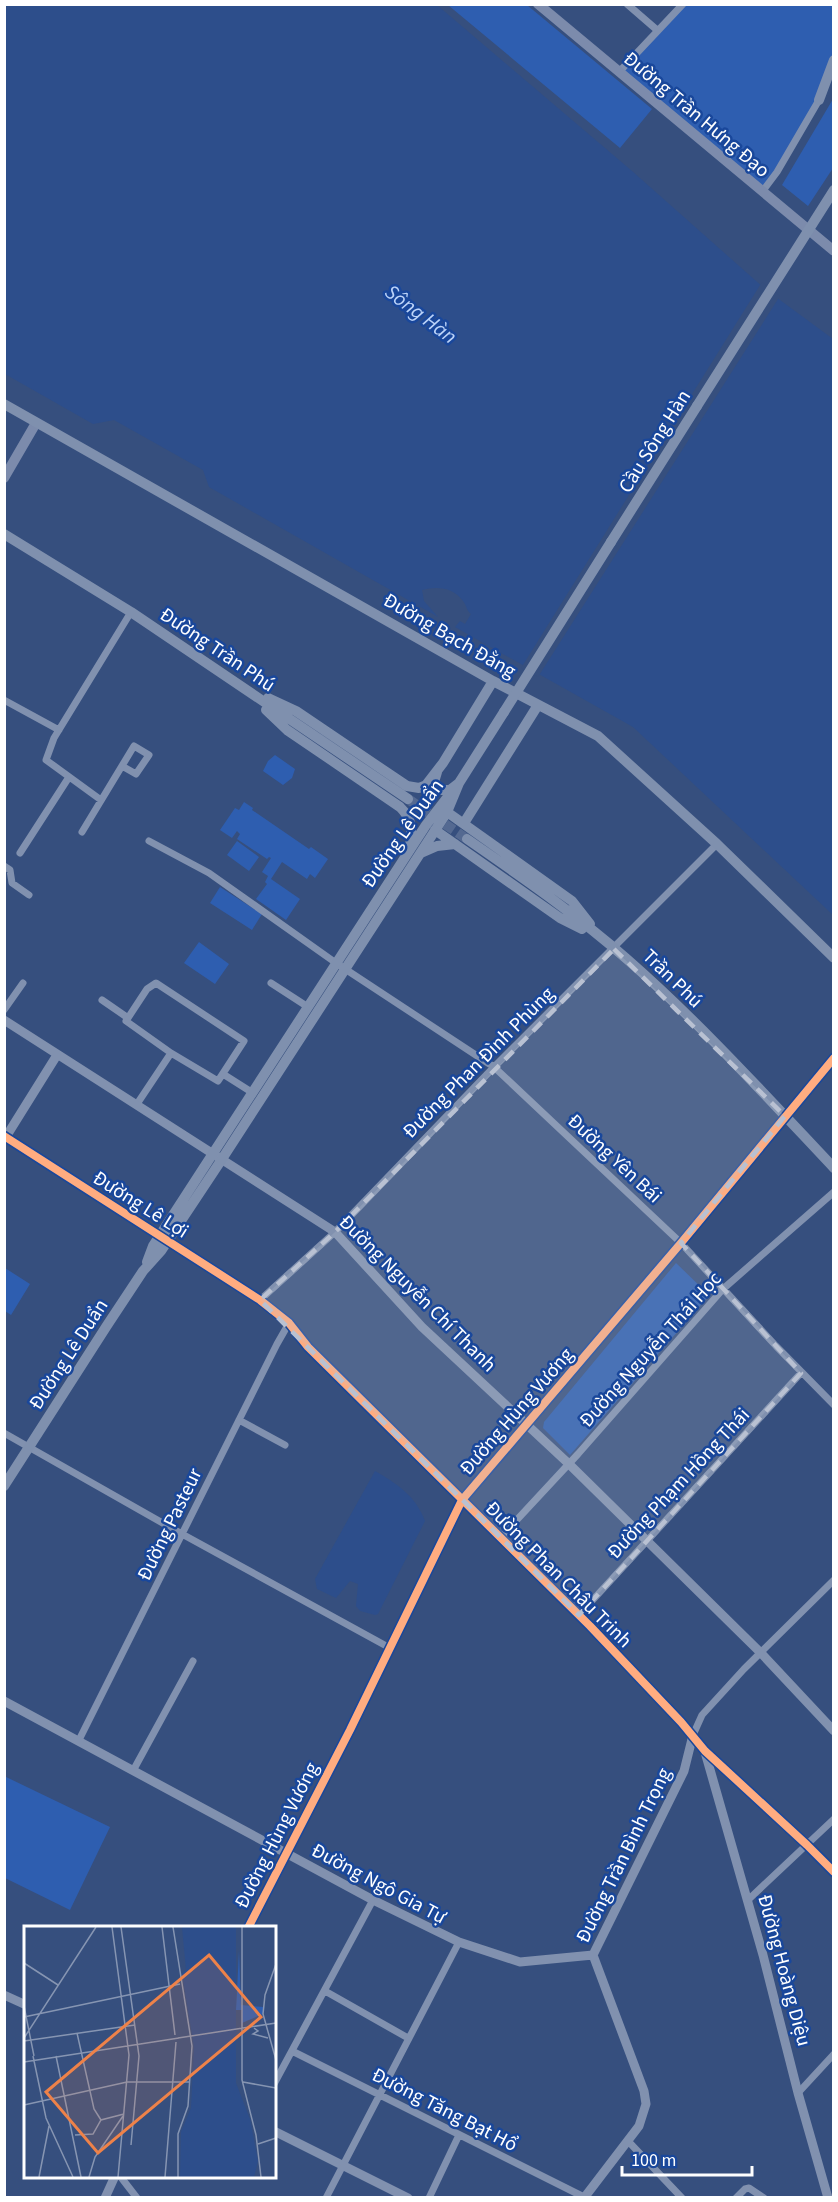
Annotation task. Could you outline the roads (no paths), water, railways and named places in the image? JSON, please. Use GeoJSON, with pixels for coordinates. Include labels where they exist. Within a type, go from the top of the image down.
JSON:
{"type":"FeatureCollection","features":[{"type":"Feature","properties":{"kind":"main road","name":"Đường Trần Hưng Đạo"},"geometry":{"type":"LineString","coordinates":[[538,4],[834,251]]}},
{"type":"Feature","properties":{"kind":"main road"},"geometry":{"type":"LineString","coordinates":[[819,100],[834,60]]}},
{"type":"Feature","properties":{"kind":"main road"},"geometry":{"type":"LineString","coordinates":[[819,100],[834,82]]}},
{"type":"Feature","properties":{"kind":"main road","name":"Cầu Sông Hàn"},"geometry":{"type":"LineString","coordinates":[[459,783],[834,190]]}},
{"type":"Feature","properties":{"kind":"main road","name":"Đường Bạch Đằng"},"geometry":{"type":"LineString","coordinates":[[4,404],[493,681],[588,730],[609,744],[717,844],[834,958]]}},
{"type":"Feature","properties":{"kind":"main road"},"geometry":{"type":"LineString","coordinates":[[4,478],[36,423]]}},
{"type":"Feature","properties":{"kind":"main road","name":"Đường Trần Phú"},"geometry":{"type":"LineString","coordinates":[[4,534],[131,612],[408,799]]}},
{"type":"Feature","properties":{"kind":"main road"},"geometry":{"type":"LineString","coordinates":[[459,783],[446,791],[441,790],[435,785],[435,776],[493,681]]}},
{"type":"Feature","properties":{"kind":"main road"},"geometry":{"type":"LineString","coordinates":[[240,686],[296,711],[413,788],[426,785],[443,763]]}},
{"type":"Feature","properties":{"kind":"main road"},"geometry":{"type":"LineString","coordinates":[[240,686],[287,730],[400,807],[408,816],[411,824],[414,853],[437,846],[455,844]]}},
{"type":"Feature","properties":{"kind":"main road"},"geometry":{"type":"LineString","coordinates":[[464,823],[537,705]]}},
{"type":"Feature","properties":{"kind":"main road","name":"Đường Lê Duẩn"},"geometry":{"type":"LineString","coordinates":[[4,1486],[414,853],[439,807],[459,783]]}},
{"type":"Feature","properties":{"kind":"main road","name":"Đường Lê Duẩn"},"geometry":{"type":"LineString","coordinates":[[414,853],[435,831],[447,812],[459,783]]}},
{"type":"Feature","properties":{"kind":"main road"},"geometry":{"type":"LineString","coordinates":[[447,812],[572,901],[599,936]]}},
{"type":"Feature","properties":{"kind":"main road"},"geometry":{"type":"LineString","coordinates":[[435,831],[560,918],[599,936]]}},
{"type":"Feature","properties":{"kind":"main road","name":"Trần Phú"},"geometry":{"type":"LineString","coordinates":[[467,839],[544,893],[599,936],[659,988],[834,1168]]}},
{"type":"Feature","properties":{"kind":"main road","name":"Đường Lê Duẩn"},"geometry":{"type":"LineString","coordinates":[[218,1157],[254,1093],[308,1007],[341,966]]}},
{"type":"Feature","properties":{"kind":"street"},"geometry":{"type":"LineString","coordinates":[[627,4],[657,30]]}},
{"type":"Feature","properties":{"kind":"street"},"geometry":{"type":"LineString","coordinates":[[619,72],[683,4]]}},
{"type":"Feature","properties":{"kind":"street"},"geometry":{"type":"LineString","coordinates":[[762,192],[777,172],[819,100]]}},
{"type":"Feature","properties":{"kind":"street"},"geometry":{"type":"LineString","coordinates":[[101,800],[46,760],[54,738],[131,612]]}},
{"type":"Feature","properties":{"kind":"street"},"geometry":{"type":"LineString","coordinates":[[4,700],[59,730]]}},
{"type":"Feature","properties":{"kind":"street"},"geometry":{"type":"LineString","coordinates":[[82,832],[122,766]]}},
{"type":"Feature","properties":{"kind":"street"},"geometry":{"type":"LineString","coordinates":[[20,853],[69,777]]}},
{"type":"Feature","properties":{"kind":"street","name":"Đường Yên Bái"},"geometry":{"type":"LineString","coordinates":[[149,841],[209,873],[341,966],[494,1067],[681,1243],[801,1373],[834,1405]]}},
{"type":"Feature","properties":{"kind":"street","name":"Đường Phan Đình Phùng"},"geometry":{"type":"LineString","coordinates":[[260,1300],[334,1233],[494,1067],[717,844]]}},
{"type":"Feature","properties":{"kind":"street"},"geometry":{"type":"LineString","coordinates":[[4,866],[10,870],[12,883],[29,895]]}},
{"type":"Feature","properties":{"kind":"street"},"geometry":{"type":"LineString","coordinates":[[272,982],[308,1007]]}},
{"type":"Feature","properties":{"kind":"street"},"geometry":{"type":"LineString","coordinates":[[4,1010],[23,983]]}},
{"type":"Feature","properties":{"kind":"street"},"geometry":{"type":"LineString","coordinates":[[102,1000],[127,1020],[171,1053],[218,1081],[244,1041],[156,983],[147,989],[127,1020]]}},
{"type":"Feature","properties":{"kind":"street","name":"Đường Nguyễn Chí Thanh"},"geometry":{"type":"LineString","coordinates":[[4,1020],[334,1233],[422,1327],[569,1464],[761,1653],[834,1731]]}},
{"type":"Feature","properties":{"kind":"street"},"geometry":{"type":"LineString","coordinates":[[137,1104],[171,1053]]}},
{"type":"Feature","properties":{"kind":"street"},"geometry":{"type":"LineString","coordinates":[[5,1138],[57,1055]]}},
{"type":"Feature","properties":{"kind":"street","name":"Đường Hùng Vương"},"geometry":{"type":"LineString","coordinates":[[249,1926],[462,1500],[681,1243],[834,1058]]}},
{"type":"Feature","properties":{"kind":"street"},"geometry":{"type":"LineString","coordinates":[[223,1074],[254,1093]]}},
{"type":"Feature","properties":{"kind":"street","name":"Đường Lê Lợi"},"geometry":{"type":"LineString","coordinates":[[5,1138],[48,1161],[109,1199],[164,1238],[260,1300]]}},
{"type":"Feature","properties":{"kind":"street","name":"Đường Nguyễn Thái Học"},"geometry":{"type":"LineString","coordinates":[[500,1538],[569,1464],[723,1289],[834,1192]]}},
{"type":"Feature","properties":{"kind":"street","name":"Đường Phan Châu Trinh"},"geometry":{"type":"LineString","coordinates":[[260,1300],[289,1323],[308,1347],[579,1615],[693,1735],[705,1751],[834,1872]]}},
{"type":"Feature","properties":{"kind":"street","name":"Đường Pasteur"},"geometry":{"type":"LineString","coordinates":[[79,1740],[289,1323]]}},
{"type":"Feature","properties":{"kind":"street","name":"Đường Phạm Hồng Thái"},"geometry":{"type":"LineString","coordinates":[[579,1615],[801,1373]]}},
{"type":"Feature","properties":{"kind":"street"},"geometry":{"type":"LineString","coordinates":[[239,1420],[285,1445]]}},
{"type":"Feature","properties":{"kind":"street"},"geometry":{"type":"LineString","coordinates":[[4,1433],[390,1648]]}},
{"type":"Feature","properties":{"kind":"street"},"geometry":{"type":"LineString","coordinates":[[693,1735],[702,1715],[834,1580]]}},
{"type":"Feature","properties":{"kind":"street"},"geometry":{"type":"LineString","coordinates":[[134,1769],[193,1660]]}},
{"type":"Feature","properties":{"kind":"street","name":"Đường Ngô Gia Tự"},"geometry":{"type":"LineString","coordinates":[[4,1701],[134,1769],[373,1900],[459,1942],[520,1962],[593,1955]]}},
{"type":"Feature","properties":{"kind":"street","name":"Đường Trần Bình Trọng"},"geometry":{"type":"LineString","coordinates":[[628,2141],[639,2126],[646,2104],[644,2091],[593,1955],[684,1771],[693,1735]]}},
{"type":"Feature","properties":{"kind":"street","name":"Đường Hoàng Diệu"},"geometry":{"type":"LineString","coordinates":[[705,1751],[748,1900],[827,2197]]}},
{"type":"Feature","properties":{"kind":"street"},"geometry":{"type":"LineString","coordinates":[[714,1782],[730,1772]]}},
{"type":"Feature","properties":{"kind":"street"},"geometry":{"type":"LineString","coordinates":[[748,1900],[834,1819]]}},
{"type":"Feature","properties":{"kind":"street"},"geometry":{"type":"LineString","coordinates":[[276,2080],[373,1900]]}},
{"type":"Feature","properties":{"kind":"street"},"geometry":{"type":"LineString","coordinates":[[326,2198],[459,1942]]}},
{"type":"Feature","properties":{"kind":"street"},"geometry":{"type":"LineString","coordinates":[[325,1991],[408,2038]]}},
{"type":"Feature","properties":{"kind":"street"},"geometry":{"type":"LineString","coordinates":[[4,1995],[24,2005]]}},
{"type":"Feature","properties":{"kind":"street","name":"Đường Tăng Bạt Hổ"},"geometry":{"type":"LineString","coordinates":[[292,2051],[584,2197]]}},
{"type":"Feature","properties":{"kind":"street"},"geometry":{"type":"LineString","coordinates":[[798,2093],[834,2054]]}},
{"type":"Feature","properties":{"kind":"street"},"geometry":{"type":"LineString","coordinates":[[276,2132],[408,2198]]}},
{"type":"Feature","properties":{"kind":"street"},"geometry":{"type":"LineString","coordinates":[[429,2198],[459,2135]]}},
{"type":"Feature","properties":{"kind":"street"},"geometry":{"type":"LineString","coordinates":[[584,2197],[628,2141],[682,2198]]}},
{"type":"Feature","properties":{"kind":"street"},"geometry":{"type":"LineString","coordinates":[[105,2198],[117,2178]]}},
{"type":"Feature","properties":{"kind":"street"},"geometry":{"type":"LineString","coordinates":[[120,2178],[137,2198]]}},
{"type":"Feature","properties":{"kind":"street"},"geometry":{"type":"LineString","coordinates":[[736,2198],[749,2188],[764,2198]]}},
{"type":"Feature","properties":{"kind":"water","name":"Sông Hàn"},"geometry":{"type":"Polygon","coordinates":[[[5,5],[437,5],[632,171],[765,289],[833,339],[833,915],[633,727],[455,627],[460,621],[465,624],[471,614],[459,596],[450,590],[433,588],[422,590],[424,601],[438,617],[209,487],[203,470],[114,420],[93,424],[5,374],[5,5]]]}},
{"type":"Feature","properties":{"kind":"water"},"geometry":{"type":"Polygon","coordinates":[[[375,1471],[411,1497],[425,1521],[378,1614],[375,1615],[360,1611],[356,1606],[358,1584],[350,1581],[336,1598],[317,1589],[315,1579],[375,1471]]]}},
{"type":"Feature","properties":{"kind":"tunnel"},"geometry":{"type":"LineString","coordinates":[[408,799],[467,839]]}}]}
